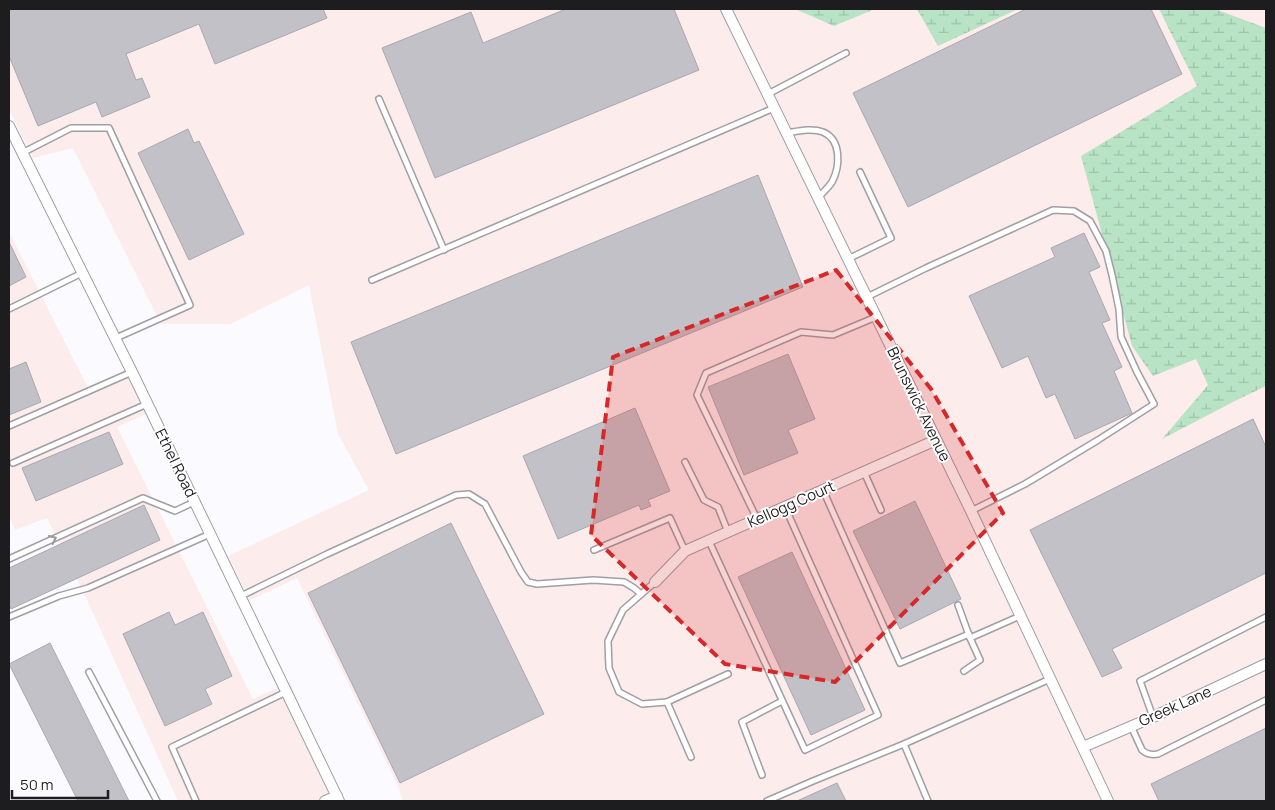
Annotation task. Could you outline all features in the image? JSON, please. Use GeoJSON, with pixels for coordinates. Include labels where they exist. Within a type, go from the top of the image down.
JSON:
{"type":"FeatureCollection","features":[{"type":"Feature","properties":{"kind":"street","name":"Brunswick Avenue"},"geometry":{"type":"LineString","coordinates":[[726,9],[971,511],[1108,801]]}},
{"type":"Feature","properties":{"kind":"street","name":"Ethel Road"},"geometry":{"type":"LineString","coordinates":[[9,126],[148,404],[338,799]]}},
{"type":"Feature","properties":{"kind":"street","name":"Kellogg Court"},"geometry":{"type":"LineString","coordinates":[[655,582],[685,551],[936,440]]}},
{"type":"Feature","properties":{"kind":"street","name":"Greek Lane"},"geometry":{"type":"LineString","coordinates":[[1083,747],[1153,717],[1266,664]]}},
{"type":"Feature","properties":{"kind":"street"},"geometry":{"type":"LineString","coordinates":[[325,801],[338,799]]}},
{"type":"Feature","properties":{"kind":"lane"},"geometry":{"type":"LineString","coordinates":[[768,94],[846,53]]}},
{"type":"Feature","properties":{"kind":"lane"},"geometry":{"type":"LineString","coordinates":[[378,99],[444,250]]}},
{"type":"Feature","properties":{"kind":"lane"},"geometry":{"type":"LineString","coordinates":[[372,280],[775,108]]}},
{"type":"Feature","properties":{"kind":"lane"},"geometry":{"type":"LineString","coordinates":[[22,153],[71,128],[109,128],[190,305],[115,339]]}},
{"type":"Feature","properties":{"kind":"lane"},"geometry":{"type":"LineString","coordinates":[[787,134],[811,130],[822,132],[829,136],[835,145],[838,165],[829,186],[818,197]]}},
{"type":"Feature","properties":{"kind":"lane"},"geometry":{"type":"LineString","coordinates":[[848,259],[891,238],[860,172]]}},
{"type":"Feature","properties":{"kind":"lane"},"geometry":{"type":"LineString","coordinates":[[867,297],[1053,210],[1074,211],[1090,221],[1106,251],[1119,310],[1121,337],[1136,372],[1154,404],[1025,484],[971,511]]}},
{"type":"Feature","properties":{"kind":"lane"},"geometry":{"type":"LineString","coordinates":[[9,309],[82,272]]}},
{"type":"Feature","properties":{"kind":"lane"},"geometry":{"type":"LineString","coordinates":[[758,519],[697,395],[706,373],[800,332],[833,335],[876,317]]}},
{"type":"Feature","properties":{"kind":"lane"},"geometry":{"type":"LineString","coordinates":[[9,426],[132,372]]}},
{"type":"Feature","properties":{"kind":"lane"},"geometry":{"type":"LineString","coordinates":[[13,463],[148,404]]}},
{"type":"Feature","properties":{"kind":"lane"},"geometry":{"type":"LineString","coordinates":[[685,462],[704,500],[718,507],[728,532]]}},
{"type":"Feature","properties":{"kind":"lane"},"geometry":{"type":"LineString","coordinates":[[864,472],[881,510]]}},
{"type":"Feature","properties":{"kind":"lane"},"geometry":{"type":"LineString","coordinates":[[823,490],[900,663],[1020,616]]}},
{"type":"Feature","properties":{"kind":"lane"},"geometry":{"type":"LineString","coordinates":[[240,596],[456,495],[469,494],[486,504],[528,582],[537,584],[593,580],[624,582],[642,594]]}},
{"type":"Feature","properties":{"kind":"lane"},"geometry":{"type":"LineString","coordinates":[[9,559],[143,498],[175,510],[194,502]]}},
{"type":"Feature","properties":{"kind":"lane"},"geometry":{"type":"LineString","coordinates":[[709,541],[805,750],[878,715],[785,507]]}},
{"type":"Feature","properties":{"kind":"lane"},"geometry":{"type":"LineString","coordinates":[[594,550],[670,518],[685,551]]}},
{"type":"Feature","properties":{"kind":"lane"},"geometry":{"type":"LineString","coordinates":[[9,617],[59,596],[88,588],[210,534]]}},
{"type":"Feature","properties":{"kind":"lane"},"geometry":{"type":"LineString","coordinates":[[655,582],[623,610],[608,641],[609,668],[619,692],[642,704],[667,702],[728,674]]}},
{"type":"Feature","properties":{"kind":"lane"},"geometry":{"type":"LineString","coordinates":[[958,605],[980,660],[964,671]]}},
{"type":"Feature","properties":{"kind":"lane"},"geometry":{"type":"LineString","coordinates":[[1153,717],[1140,681],[1266,617]]}},
{"type":"Feature","properties":{"kind":"lane"},"geometry":{"type":"LineString","coordinates":[[89,672],[157,801]]}},
{"type":"Feature","properties":{"kind":"lane"},"geometry":{"type":"LineString","coordinates":[[767,801],[904,744],[1050,679]]}},
{"type":"Feature","properties":{"kind":"lane"},"geometry":{"type":"LineString","coordinates":[[196,801],[172,748],[286,692]]}},
{"type":"Feature","properties":{"kind":"lane"},"geometry":{"type":"LineString","coordinates":[[1131,726],[1142,750],[1151,755],[1158,754],[1266,700]]}},
{"type":"Feature","properties":{"kind":"lane"},"geometry":{"type":"LineString","coordinates":[[762,775],[742,722],[782,701]]}},
{"type":"Feature","properties":{"kind":"lane"},"geometry":{"type":"LineString","coordinates":[[667,702],[692,757]]}},
{"type":"Feature","properties":{"kind":"lane"},"geometry":{"type":"LineString","coordinates":[[904,744],[928,801]]}},
{"type":"Feature","properties":{"kind":"highlighted area"},"geometry":{"type":"Polygon","coordinates":[[[836,270],[931,389],[1003,513],[835,682],[725,664],[591,535],[613,357],[836,270]]]}},
{"type":"Feature","properties":{"kind":"shaded area"},"geometry":{"type":"Polygon","coordinates":[[[9,9],[1266,9],[1266,801],[403,801],[398,786],[297,578],[250,600],[228,556],[369,490],[338,434],[309,285],[230,324],[161,324],[73,148],[33,158],[9,109],[9,9]]]}},
{"type":"Feature","properties":{"kind":"shaded area"},"geometry":{"type":"Polygon","coordinates":[[[9,232],[88,388],[133,367],[155,410],[117,427],[253,699],[290,682],[337,796],[325,801],[178,801],[88,602],[47,518],[15,530],[9,516],[9,232]]]}},
{"type":"Feature","properties":{"kind":"green space"},"geometry":{"type":"Polygon","coordinates":[[[795,9],[875,9],[834,26],[795,9]]]}},
{"type":"Feature","properties":{"kind":"green space"},"geometry":{"type":"Polygon","coordinates":[[[917,9],[1018,9],[938,46],[917,9]]]}},
{"type":"Feature","properties":{"kind":"green space"},"geometry":{"type":"Polygon","coordinates":[[[1159,9],[1215,9],[1266,28],[1266,386],[1162,439],[1208,385],[1196,359],[1153,376],[1132,346],[1081,156],[1197,86],[1159,9]]]}},
{"type":"Feature","properties":{"kind":"building"},"geometry":{"type":"Polygon","coordinates":[[[9,9],[323,9],[327,18],[215,64],[199,24],[126,54],[136,80],[142,78],[150,97],[102,117],[96,102],[38,126],[9,56],[9,9]]]}},
{"type":"Feature","properties":{"kind":"building"},"geometry":{"type":"Polygon","coordinates":[[[566,9],[674,9],[699,70],[435,178],[382,48],[471,12],[483,43],[566,9]]]}},
{"type":"Feature","properties":{"kind":"building"},"geometry":{"type":"Polygon","coordinates":[[[1026,9],[1151,9],[1182,74],[908,207],[853,93],[1026,9]]]}},
{"type":"Feature","properties":{"kind":"building"},"geometry":{"type":"Polygon","coordinates":[[[188,129],[194,143],[199,141],[244,234],[189,260],[138,153],[188,129]]]}},
{"type":"Feature","properties":{"kind":"building"},"geometry":{"type":"Polygon","coordinates":[[[758,175],[803,287],[396,454],[351,342],[758,175]]]}},
{"type":"Feature","properties":{"kind":"building"},"geometry":{"type":"Polygon","coordinates":[[[1084,233],[1100,267],[1089,272],[1110,320],[1102,323],[1122,367],[1114,371],[1132,413],[1075,439],[1055,394],[1046,398],[1028,356],[1002,368],[969,296],[1055,257],[1051,248],[1084,233]]]}},
{"type":"Feature","properties":{"kind":"building"},"geometry":{"type":"Polygon","coordinates":[[[9,242],[26,277],[9,286],[9,242]]]}},
{"type":"Feature","properties":{"kind":"building"},"geometry":{"type":"Polygon","coordinates":[[[788,354],[815,419],[788,430],[798,453],[744,475],[708,387],[788,354]]]}},
{"type":"Feature","properties":{"kind":"building"},"geometry":{"type":"Polygon","coordinates":[[[26,362],[41,402],[9,415],[9,369],[26,362]]]}},
{"type":"Feature","properties":{"kind":"building"},"geometry":{"type":"Polygon","coordinates":[[[635,408],[670,491],[648,500],[651,506],[641,510],[639,505],[558,539],[523,456],[635,408]]]}},
{"type":"Feature","properties":{"kind":"building"},"geometry":{"type":"Polygon","coordinates":[[[1253,419],[1266,447],[1266,573],[1112,649],[1122,668],[1102,677],[1030,530],[1253,419]]]}},
{"type":"Feature","properties":{"kind":"building"},"geometry":{"type":"Polygon","coordinates":[[[109,432],[123,464],[36,501],[22,468],[109,432]]]}},
{"type":"Feature","properties":{"kind":"building"},"geometry":{"type":"Polygon","coordinates":[[[915,501],[961,599],[900,629],[853,531],[915,501]]]}},
{"type":"Feature","properties":{"kind":"building"},"geometry":{"type":"Polygon","coordinates":[[[144,505],[160,540],[11,609],[9,604],[9,568],[144,505]]]}},
{"type":"Feature","properties":{"kind":"building"},"geometry":{"type":"Polygon","coordinates":[[[451,523],[544,714],[400,783],[308,593],[451,523]]]}},
{"type":"Feature","properties":{"kind":"building"},"geometry":{"type":"Polygon","coordinates":[[[792,552],[865,710],[811,735],[738,577],[792,552]]]}},
{"type":"Feature","properties":{"kind":"building"},"geometry":{"type":"Polygon","coordinates":[[[169,612],[175,625],[203,612],[232,676],[205,689],[212,704],[165,726],[123,634],[169,612]]]}},
{"type":"Feature","properties":{"kind":"building"},"geometry":{"type":"Polygon","coordinates":[[[50,643],[129,801],[78,801],[9,664],[50,643]]]}},
{"type":"Feature","properties":{"kind":"building"},"geometry":{"type":"Polygon","coordinates":[[[1266,728],[1266,801],[1159,801],[1151,784],[1266,728]]]}},
{"type":"Feature","properties":{"kind":"building"},"geometry":{"type":"Polygon","coordinates":[[[837,783],[846,801],[797,801],[837,783]]]}}]}
